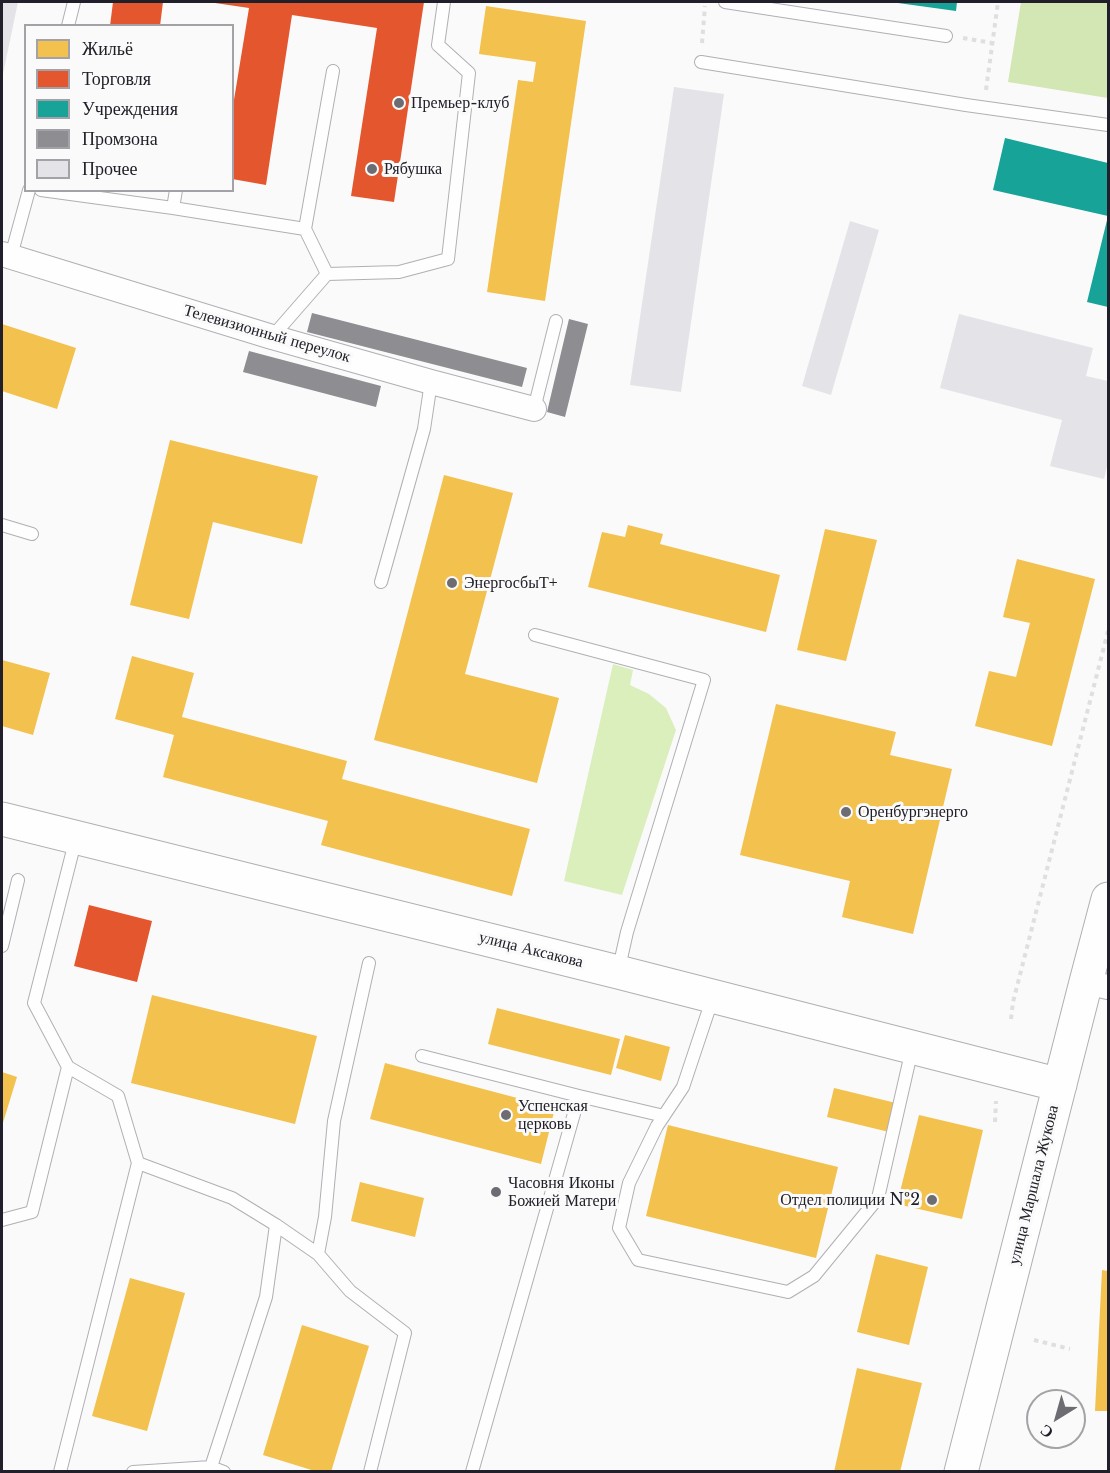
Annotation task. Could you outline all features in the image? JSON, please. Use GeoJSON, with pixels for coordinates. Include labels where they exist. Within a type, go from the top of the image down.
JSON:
{"type":"FeatureCollection","features":[{"type":"Feature","properties":{"kind":"main road","name":"улица Аксакова"},"geometry":{"type":"LineString","coordinates":[[2,819],[618,972],[1060,1085]]}},
{"type":"Feature","properties":{"kind":"main road","name":"улица Маршала Жукова"},"geometry":{"type":"LineString","coordinates":[[961,1472],[1060,1085],[1097,984],[1108,899]]}},
{"type":"Feature","properties":{"kind":"street","name":"Телевизионный переулок"},"geometry":{"type":"LineString","coordinates":[[6,255],[272,337],[534,409]]}},
{"type":"Feature","properties":{"kind":"lane"},"geometry":{"type":"LineString","coordinates":[[69,24],[74,2]]}},
{"type":"Feature","properties":{"kind":"lane"},"geometry":{"type":"LineString","coordinates":[[272,337],[327,274],[399,272],[448,259],[469,73],[438,45],[444,2]]}},
{"type":"Feature","properties":{"kind":"lane"},"geometry":{"type":"LineString","coordinates":[[725,2],[946,36]]}},
{"type":"Feature","properties":{"kind":"lane"},"geometry":{"type":"LineString","coordinates":[[700,62],[1108,125]]}},
{"type":"Feature","properties":{"kind":"lane"},"geometry":{"type":"LineString","coordinates":[[327,274],[305,229],[333,71]]}},
{"type":"Feature","properties":{"kind":"lane"},"geometry":{"type":"LineString","coordinates":[[6,255],[28,192]]}},
{"type":"Feature","properties":{"kind":"lane"},"geometry":{"type":"LineString","coordinates":[[56,192],[305,229]]}},
{"type":"Feature","properties":{"kind":"lane"},"geometry":{"type":"LineString","coordinates":[[173,208],[176,192]]}},
{"type":"Feature","properties":{"kind":"lane"},"geometry":{"type":"LineString","coordinates":[[534,409],[556,321]]}},
{"type":"Feature","properties":{"kind":"lane"},"geometry":{"type":"LineString","coordinates":[[381,582],[424,429],[431,382]]}},
{"type":"Feature","properties":{"kind":"lane"},"geometry":{"type":"LineString","coordinates":[[2,525],[32,534]]}},
{"type":"Feature","properties":{"kind":"lane"},"geometry":{"type":"LineString","coordinates":[[535,635],[704,680],[627,932],[618,972]]}},
{"type":"Feature","properties":{"kind":"lane"},"geometry":{"type":"LineString","coordinates":[[60,1472],[138,1163],[118,1096],[68,1067],[34,1003],[76,838]]}},
{"type":"Feature","properties":{"kind":"lane"},"geometry":{"type":"LineString","coordinates":[[2,946],[18,880]]}},
{"type":"Feature","properties":{"kind":"lane"},"geometry":{"type":"LineString","coordinates":[[318,1254],[325,1217],[334,1121],[369,963]]}},
{"type":"Feature","properties":{"kind":"lane"},"geometry":{"type":"LineString","coordinates":[[713,997],[683,1087],[657,1126],[629,1183],[619,1228],[638,1260],[788,1292],[814,1276],[878,1198],[912,1048]]}},
{"type":"Feature","properties":{"kind":"lane"},"geometry":{"type":"LineString","coordinates":[[422,1056],[664,1116]]}},
{"type":"Feature","properties":{"kind":"lane"},"geometry":{"type":"LineString","coordinates":[[2,1220],[32,1212],[68,1067]]}},
{"type":"Feature","properties":{"kind":"lane"},"geometry":{"type":"LineString","coordinates":[[472,1472],[579,1096]]}},
{"type":"Feature","properties":{"kind":"lane"},"geometry":{"type":"LineString","coordinates":[[138,1163],[232,1198],[276,1225],[318,1254],[350,1291],[405,1333],[370,1472]]}},
{"type":"Feature","properties":{"kind":"lane"},"geometry":{"type":"LineString","coordinates":[[211,1467],[266,1297],[276,1225]]}},
{"type":"Feature","properties":{"kind":"lane"},"geometry":{"type":"LineString","coordinates":[[133,1472],[211,1467],[224,1472]]}},
{"type":"Feature","properties":{"kind":"path"},"geometry":{"type":"LineString","coordinates":[[700,62],[706,2]]}},
{"type":"Feature","properties":{"kind":"path"},"geometry":{"type":"LineString","coordinates":[[984,107],[998,2]]}},
{"type":"Feature","properties":{"kind":"path"},"geometry":{"type":"LineString","coordinates":[[946,36],[992,43]]}},
{"type":"Feature","properties":{"kind":"path"},"geometry":{"type":"LineString","coordinates":[[1011,1019],[1013,1002],[1108,631]]}},
{"type":"Feature","properties":{"kind":"path"},"geometry":{"type":"LineString","coordinates":[[995,1122],[996,1101]]}},
{"type":"Feature","properties":{"kind":"path"},"geometry":{"type":"LineString","coordinates":[[1034,1340],[1070,1349]]}},
{"type":"Feature","properties":{"kind":"green space"},"geometry":{"type":"Polygon","coordinates":[[[1021,2],[1108,2],[1108,98],[1008,82],[1021,2]]]}},
{"type":"Feature","properties":{"kind":"green space"},"geometry":{"type":"Polygon","coordinates":[[[613,664],[633,670],[630,685],[649,694],[666,708],[676,730],[622,895],[564,881],[613,664]]]}},
{"type":"Feature","properties":{"kind":"building: Жильё"},"geometry":{"type":"Polygon","coordinates":[[[486,6],[586,21],[545,301],[487,292],[518,80],[533,82],[536,62],[479,54],[486,6]]]}},
{"type":"Feature","properties":{"kind":"building: Жильё"},"geometry":{"type":"Polygon","coordinates":[[[2,324],[76,348],[57,409],[2,391],[2,324]]]}},
{"type":"Feature","properties":{"kind":"building: Жильё"},"geometry":{"type":"Polygon","coordinates":[[[170,440],[318,476],[302,544],[213,522],[189,619],[130,605],[170,440]]]}},
{"type":"Feature","properties":{"kind":"building: Жильё","name":"ЭнергосбыТ+"},"geometry":{"type":"Polygon","coordinates":[[[444,475],[513,493],[465,674],[559,698],[537,783],[374,740],[444,475]]]}},
{"type":"Feature","properties":{"kind":"building: Жильё"},"geometry":{"type":"Polygon","coordinates":[[[628,525],[663,534],[660,544],[780,575],[766,632],[588,587],[602,532],[625,537],[628,525]]]}},
{"type":"Feature","properties":{"kind":"building: Жильё"},"geometry":{"type":"Polygon","coordinates":[[[825,529],[877,540],[846,661],[797,650],[825,529]]]}},
{"type":"Feature","properties":{"kind":"building: Жильё"},"geometry":{"type":"Polygon","coordinates":[[[1017,559],[1095,579],[1052,746],[975,726],[989,671],[1016,677],[1030,623],[1003,617],[1017,559]]]}},
{"type":"Feature","properties":{"kind":"building: Жильё"},"geometry":{"type":"Polygon","coordinates":[[[132,656],[194,673],[182,717],[347,761],[342,779],[530,829],[512,896],[321,845],[328,821],[163,777],[174,735],[115,719],[132,656]]]}},
{"type":"Feature","properties":{"kind":"building: Жильё"},"geometry":{"type":"Polygon","coordinates":[[[2,660],[50,673],[33,735],[2,726],[2,660]]]}},
{"type":"Feature","properties":{"kind":"building: Жильё","name":"Оренбургэнерго"},"geometry":{"type":"Polygon","coordinates":[[[776,704],[896,732],[890,755],[952,769],[913,934],[842,917],[850,881],[740,855],[776,704]]]}},
{"type":"Feature","properties":{"kind":"building: Жильё"},"geometry":{"type":"Polygon","coordinates":[[[152,995],[317,1036],[295,1124],[131,1083],[152,995]]]}},
{"type":"Feature","properties":{"kind":"building: Жильё"},"geometry":{"type":"Polygon","coordinates":[[[497,1008],[620,1039],[611,1075],[488,1044],[497,1008]]]}},
{"type":"Feature","properties":{"kind":"building: Жильё"},"geometry":{"type":"Polygon","coordinates":[[[625,1035],[670,1047],[661,1081],[616,1068],[625,1035]]]}},
{"type":"Feature","properties":{"kind":"building: Жильё"},"geometry":{"type":"Polygon","coordinates":[[[385,1063],[555,1108],[541,1164],[370,1119],[385,1063]]]}},
{"type":"Feature","properties":{"kind":"building: Жильё"},"geometry":{"type":"Polygon","coordinates":[[[2,1072],[17,1077],[2,1126],[2,1072]]]}},
{"type":"Feature","properties":{"kind":"building: Жильё"},"geometry":{"type":"Polygon","coordinates":[[[834,1088],[896,1103],[889,1132],[827,1117],[834,1088]]]}},
{"type":"Feature","properties":{"kind":"building: Жильё"},"geometry":{"type":"Polygon","coordinates":[[[919,1115],[983,1130],[962,1219],[897,1204],[919,1115]]]}},
{"type":"Feature","properties":{"kind":"building: Жильё"},"geometry":{"type":"Polygon","coordinates":[[[668,1125],[838,1167],[816,1258],[646,1216],[668,1125]]]}},
{"type":"Feature","properties":{"kind":"building: Жильё"},"geometry":{"type":"Polygon","coordinates":[[[360,1182],[424,1198],[415,1237],[351,1221],[360,1182]]]}},
{"type":"Feature","properties":{"kind":"building: Жильё"},"geometry":{"type":"Polygon","coordinates":[[[876,1254],[928,1267],[909,1345],[857,1332],[876,1254]]]}},
{"type":"Feature","properties":{"kind":"building: Жильё"},"geometry":{"type":"Polygon","coordinates":[[[1102,1270],[1108,1271],[1108,1411],[1095,1411],[1102,1270]]]}},
{"type":"Feature","properties":{"kind":"building: Жильё"},"geometry":{"type":"Polygon","coordinates":[[[130,1278],[185,1293],[147,1431],[92,1416],[130,1278]]]}},
{"type":"Feature","properties":{"kind":"building: Жильё"},"geometry":{"type":"Polygon","coordinates":[[[302,1325],[369,1346],[331,1472],[318,1472],[263,1455],[302,1325]]]}},
{"type":"Feature","properties":{"kind":"building: Жильё"},"geometry":{"type":"Polygon","coordinates":[[[857,1368],[922,1383],[900,1472],[834,1472],[857,1368]]]}},
{"type":"Feature","properties":{"kind":"building: Торговля"},"geometry":{"type":"Polygon","coordinates":[[[113,2],[163,2],[160,24],[110,24],[113,2]]]}},
{"type":"Feature","properties":{"kind":"building: Торговля"},"geometry":{"type":"Polygon","coordinates":[[[424,2],[394,202],[351,196],[377,28],[292,15],[266,185],[234,179],[234,100],[249,8],[215,3],[424,2]]]}},
{"type":"Feature","properties":{"kind":"building: Торговля"},"geometry":{"type":"Polygon","coordinates":[[[89,905],[152,921],[137,982],[74,966],[89,905]]]}},
{"type":"Feature","properties":{"kind":"building: Учреждения"},"geometry":{"type":"Polygon","coordinates":[[[898,2],[957,2],[956,11],[898,2]]]}},
{"type":"Feature","properties":{"kind":"building: Учреждения"},"geometry":{"type":"Polygon","coordinates":[[[1005,138],[1108,163],[1108,216],[993,190],[1005,138]]]}},
{"type":"Feature","properties":{"kind":"building: Учреждения"},"geometry":{"type":"Polygon","coordinates":[[[1108,216],[1108,307],[1087,302],[1108,216]]]}},
{"type":"Feature","properties":{"kind":"building: Промзона"},"geometry":{"type":"Polygon","coordinates":[[[312,313],[527,368],[522,387],[307,332],[312,313]]]}},
{"type":"Feature","properties":{"kind":"building: Промзона"},"geometry":{"type":"Polygon","coordinates":[[[569,319],[588,324],[565,417],[547,412],[569,319]]]}},
{"type":"Feature","properties":{"kind":"building: Промзона"},"geometry":{"type":"Polygon","coordinates":[[[249,351],[381,386],[376,407],[243,372],[249,351]]]}},
{"type":"Feature","properties":{"kind":"building: Прочее"},"geometry":{"type":"Polygon","coordinates":[[[2,2],[18,2],[3,74],[2,74],[2,2]]]}},
{"type":"Feature","properties":{"kind":"building: Прочее"},"geometry":{"type":"Polygon","coordinates":[[[674,87],[724,94],[681,392],[630,385],[674,87]]]}},
{"type":"Feature","properties":{"kind":"building: Прочее"},"geometry":{"type":"Polygon","coordinates":[[[850,221],[879,230],[831,395],[802,386],[850,221]]]}},
{"type":"Feature","properties":{"kind":"building: Прочее"},"geometry":{"type":"Polygon","coordinates":[[[959,314],[1093,348],[1086,376],[1108,381],[1108,462],[1104,479],[1050,466],[1062,420],[940,388],[959,314]]]}},
{"type":"Feature","properties":{"kind":"place","name":"Премьер-клуб"},"geometry":{"type":"Point","coordinates":[399,103]}},
{"type":"Feature","properties":{"kind":"place","name":"Рябушка"},"geometry":{"type":"Point","coordinates":[372,169]}},
{"type":"Feature","properties":{"kind":"place","name":"ЭнергосбыТ+"},"geometry":{"type":"Point","coordinates":[452,583]}},
{"type":"Feature","properties":{"kind":"place","name":"Оренбургэнерго"},"geometry":{"type":"Point","coordinates":[846,812]}},
{"type":"Feature","properties":{"kind":"place","name":"Успенская церковь"},"geometry":{"type":"Point","coordinates":[506,1115]}},
{"type":"Feature","properties":{"kind":"place","name":"Часовня Иконы Божией Матери"},"geometry":{"type":"Point","coordinates":[496,1192]}},
{"type":"Feature","properties":{"kind":"place","name":"Отдел полиции №2"},"geometry":{"type":"Point","coordinates":[932,1200]}}]}
